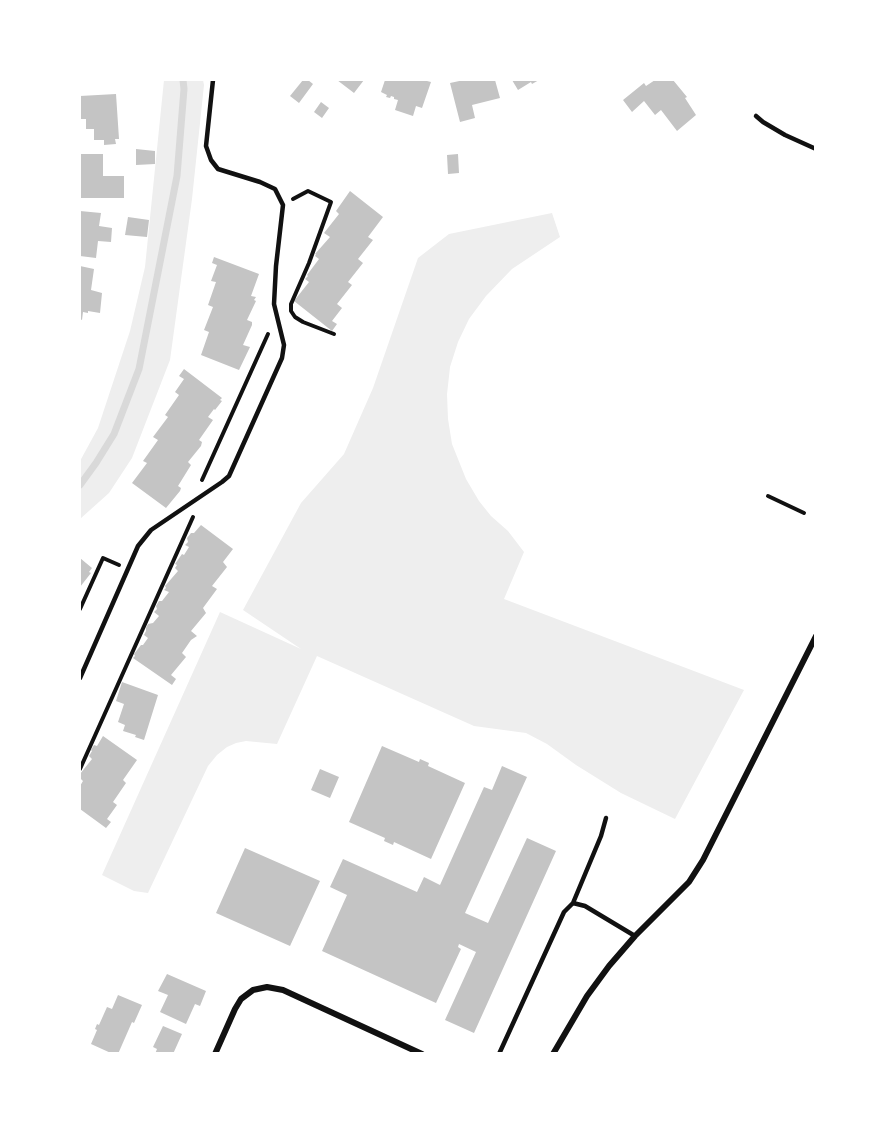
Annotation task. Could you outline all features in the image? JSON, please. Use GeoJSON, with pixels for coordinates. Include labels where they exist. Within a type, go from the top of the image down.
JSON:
{"type":"FeatureCollection","features":[{"type":"Feature","properties":{"kind":"street"},"geometry":{"type":"LineString","coordinates":[[553,1053],[586,996],[635,936],[689,882],[703,860],[816,636]]}},
{"type":"Feature","properties":{"kind":"street"},"geometry":{"type":"LineString","coordinates":[[215,1053],[241,999],[253,990],[267,987],[283,990],[422,1053]]}},
{"type":"Feature","properties":{"kind":"lane"},"geometry":{"type":"LineString","coordinates":[[80,678],[138,546],[151,530],[229,476],[282,358],[284,345],[274,304],[283,205],[275,189],[218,169],[210,160],[206,146],[213,80]]}},
{"type":"Feature","properties":{"kind":"lane"},"geometry":{"type":"LineString","coordinates":[[756,116],[785,135],[816,149]]}},
{"type":"Feature","properties":{"kind":"lane"},"geometry":{"type":"LineString","coordinates":[[499,1053],[564,912],[573,903],[601,836],[606,818]]}},
{"type":"Feature","properties":{"kind":"lane"},"geometry":{"type":"LineString","coordinates":[[573,903],[585,906],[635,936]]}},
{"type":"Feature","properties":{"kind":"path"},"geometry":{"type":"LineString","coordinates":[[283,205],[308,191],[331,202],[291,304],[291,311],[303,322],[334,334]]}},
{"type":"Feature","properties":{"kind":"path"},"geometry":{"type":"LineString","coordinates":[[199,487],[268,336],[266,325]]}},
{"type":"Feature","properties":{"kind":"path"},"geometry":{"type":"LineString","coordinates":[[768,496],[804,513]]}},
{"type":"Feature","properties":{"kind":"path"},"geometry":{"type":"LineString","coordinates":[[80,769],[201,497]]}},
{"type":"Feature","properties":{"kind":"path"},"geometry":{"type":"LineString","coordinates":[[80,609],[103,558],[128,569]]}},
{"type":"Feature","properties":{"kind":"shaded area"},"geometry":{"type":"Polygon","coordinates":[[[164,80],[203,80],[204,85],[192,199],[170,360],[132,458],[109,493],[80,519],[80,461],[98,428],[130,331],[145,267],[164,80]]]}},
{"type":"Feature","properties":{"kind":"shaded area"},"geometry":{"type":"Polygon","coordinates":[[[552,213],[560,237],[512,269],[486,296],[469,319],[458,342],[450,367],[447,394],[452,444],[466,479],[479,501],[508,531],[524,552],[504,599],[744,690],[675,819],[621,793],[547,744],[526,733],[474,726],[317,656],[277,744],[246,741],[236,743],[217,755],[208,766],[148,893],[134,891],[102,875],[220,612],[301,649],[243,610],[301,503],[344,454],[373,388],[418,258],[449,234],[552,213]]]}},
{"type":"Feature","properties":{"kind":"building"},"geometry":{"type":"Polygon","coordinates":[[[303,80],[308,80],[313,84],[299,103],[290,96],[303,80]]]}},
{"type":"Feature","properties":{"kind":"building"},"geometry":{"type":"Polygon","coordinates":[[[337,80],[364,80],[354,93],[337,80]]]}},
{"type":"Feature","properties":{"kind":"building"},"geometry":{"type":"Polygon","coordinates":[[[385,80],[431,82],[422,108],[416,106],[413,116],[395,110],[398,100],[391,96],[386,97],[387,95],[381,92],[385,80]]]}},
{"type":"Feature","properties":{"kind":"building"},"geometry":{"type":"Polygon","coordinates":[[[464,80],[495,80],[500,98],[472,105],[475,118],[460,122],[450,83],[464,80]]]}},
{"type":"Feature","properties":{"kind":"building"},"geometry":{"type":"Polygon","coordinates":[[[512,80],[539,80],[518,90],[512,80]]]}},
{"type":"Feature","properties":{"kind":"building"},"geometry":{"type":"Polygon","coordinates":[[[655,80],[673,80],[687,97],[685,98],[696,115],[677,131],[661,110],[655,115],[644,101],[632,112],[623,100],[644,83],[646,86],[655,80]]]}},
{"type":"Feature","properties":{"kind":"building"},"geometry":{"type":"Polygon","coordinates":[[[116,94],[119,139],[115,139],[116,144],[104,145],[104,140],[94,140],[94,129],[86,129],[86,119],[80,119],[80,96],[116,94]]]}},
{"type":"Feature","properties":{"kind":"building"},"geometry":{"type":"Polygon","coordinates":[[[321,102],[329,108],[322,118],[314,112],[321,102]]]}},
{"type":"Feature","properties":{"kind":"building"},"geometry":{"type":"Polygon","coordinates":[[[136,149],[155,151],[155,164],[136,165],[136,149]]]}},
{"type":"Feature","properties":{"kind":"building"},"geometry":{"type":"Polygon","coordinates":[[[80,154],[103,154],[103,176],[124,176],[124,198],[80,198],[80,154]]]}},
{"type":"Feature","properties":{"kind":"building"},"geometry":{"type":"Polygon","coordinates":[[[458,154],[459,173],[448,174],[447,155],[458,154]]]}},
{"type":"Feature","properties":{"kind":"building"},"geometry":{"type":"Polygon","coordinates":[[[350,191],[383,217],[368,237],[373,240],[358,259],[363,263],[348,282],[352,285],[337,304],[342,308],[332,321],[337,324],[332,331],[294,301],[309,282],[305,279],[319,259],[315,254],[330,237],[324,233],[339,214],[336,211],[350,191]]]}},
{"type":"Feature","properties":{"kind":"building"},"geometry":{"type":"Polygon","coordinates":[[[80,211],[101,213],[99,226],[112,228],[111,242],[98,241],[96,258],[80,256],[80,211]]]}},
{"type":"Feature","properties":{"kind":"building"},"geometry":{"type":"Polygon","coordinates":[[[128,217],[149,220],[147,237],[125,235],[128,217]]]}},
{"type":"Feature","properties":{"kind":"building"},"geometry":{"type":"Polygon","coordinates":[[[214,257],[259,274],[251,296],[256,297],[254,300],[256,301],[247,320],[252,322],[252,325],[243,345],[250,347],[239,370],[201,355],[209,332],[204,330],[213,307],[208,305],[216,282],[211,281],[217,265],[212,263],[214,257]]]}},
{"type":"Feature","properties":{"kind":"building"},"geometry":{"type":"Polygon","coordinates":[[[80,266],[94,269],[91,290],[102,293],[100,313],[83,312],[82,320],[80,319],[80,266]]]}},
{"type":"Feature","properties":{"kind":"building"},"geometry":{"type":"Polygon","coordinates":[[[184,369],[222,398],[220,400],[222,401],[208,417],[213,420],[199,440],[202,442],[201,446],[188,462],[191,465],[178,486],[181,488],[180,491],[166,508],[132,483],[147,463],[143,461],[158,440],[153,437],[168,417],[165,415],[179,395],[175,392],[184,379],[179,376],[184,369]]]}},
{"type":"Feature","properties":{"kind":"building"},"geometry":{"type":"Polygon","coordinates":[[[201,525],[233,549],[223,562],[227,567],[212,586],[217,589],[203,608],[206,613],[191,631],[197,636],[191,640],[182,653],[186,657],[171,675],[176,679],[172,685],[133,658],[148,638],[144,635],[148,624],[153,623],[159,616],[154,612],[157,609],[156,606],[169,592],[164,590],[165,586],[178,571],[175,564],[189,547],[185,545],[188,542],[187,538],[201,525]]]}},
{"type":"Feature","properties":{"kind":"building"},"geometry":{"type":"Polygon","coordinates":[[[80,558],[92,568],[89,572],[91,573],[80,587],[80,558]]]}},
{"type":"Feature","properties":{"kind":"building"},"geometry":{"type":"Polygon","coordinates":[[[122,682],[158,695],[144,740],[123,731],[125,725],[118,722],[124,704],[116,701],[122,682]]]}},
{"type":"Feature","properties":{"kind":"building"},"geometry":{"type":"Polygon","coordinates":[[[103,736],[137,760],[123,780],[126,783],[113,802],[117,805],[107,819],[111,822],[106,828],[80,809],[80,786],[83,781],[80,774],[92,759],[89,756],[94,745],[97,746],[103,736]]]}},
{"type":"Feature","properties":{"kind":"building"},"geometry":{"type":"Polygon","coordinates":[[[382,746],[419,762],[420,759],[429,763],[428,766],[465,783],[431,859],[394,842],[393,845],[384,841],[385,838],[349,822],[382,746]]]}},
{"type":"Feature","properties":{"kind":"building"},"geometry":{"type":"Polygon","coordinates":[[[502,766],[527,777],[465,913],[488,923],[527,838],[556,851],[474,1033],[445,1020],[476,952],[459,944],[458,947],[461,949],[436,1003],[322,951],[347,895],[330,887],[343,859],[417,892],[424,877],[440,885],[484,787],[492,790],[502,766]]]}},
{"type":"Feature","properties":{"kind":"building"},"geometry":{"type":"Polygon","coordinates":[[[320,769],[339,777],[330,798],[311,790],[320,769]]]}},
{"type":"Feature","properties":{"kind":"building"},"geometry":{"type":"Polygon","coordinates":[[[245,848],[320,881],[290,946],[216,913],[245,848]]]}},
{"type":"Feature","properties":{"kind":"building"},"geometry":{"type":"Polygon","coordinates":[[[167,974],[206,991],[200,1006],[195,1004],[186,1024],[160,1012],[168,995],[158,991],[167,974]]]}},
{"type":"Feature","properties":{"kind":"building"},"geometry":{"type":"Polygon","coordinates":[[[118,995],[142,1005],[118,1054],[113,1054],[91,1044],[97,1024],[99,1025],[107,1007],[112,1009],[118,995]]]}},
{"type":"Feature","properties":{"kind":"building"},"geometry":{"type":"Polygon","coordinates":[[[163,1026],[182,1034],[173,1054],[163,1052],[163,1054],[155,1054],[157,1049],[153,1047],[163,1026]]]}},
{"type":"Feature","properties":{"kind":"waterway"},"geometry":{"type":"LineString","coordinates":[[80,485],[114,434],[139,369],[177,176],[183,80]]}}]}
